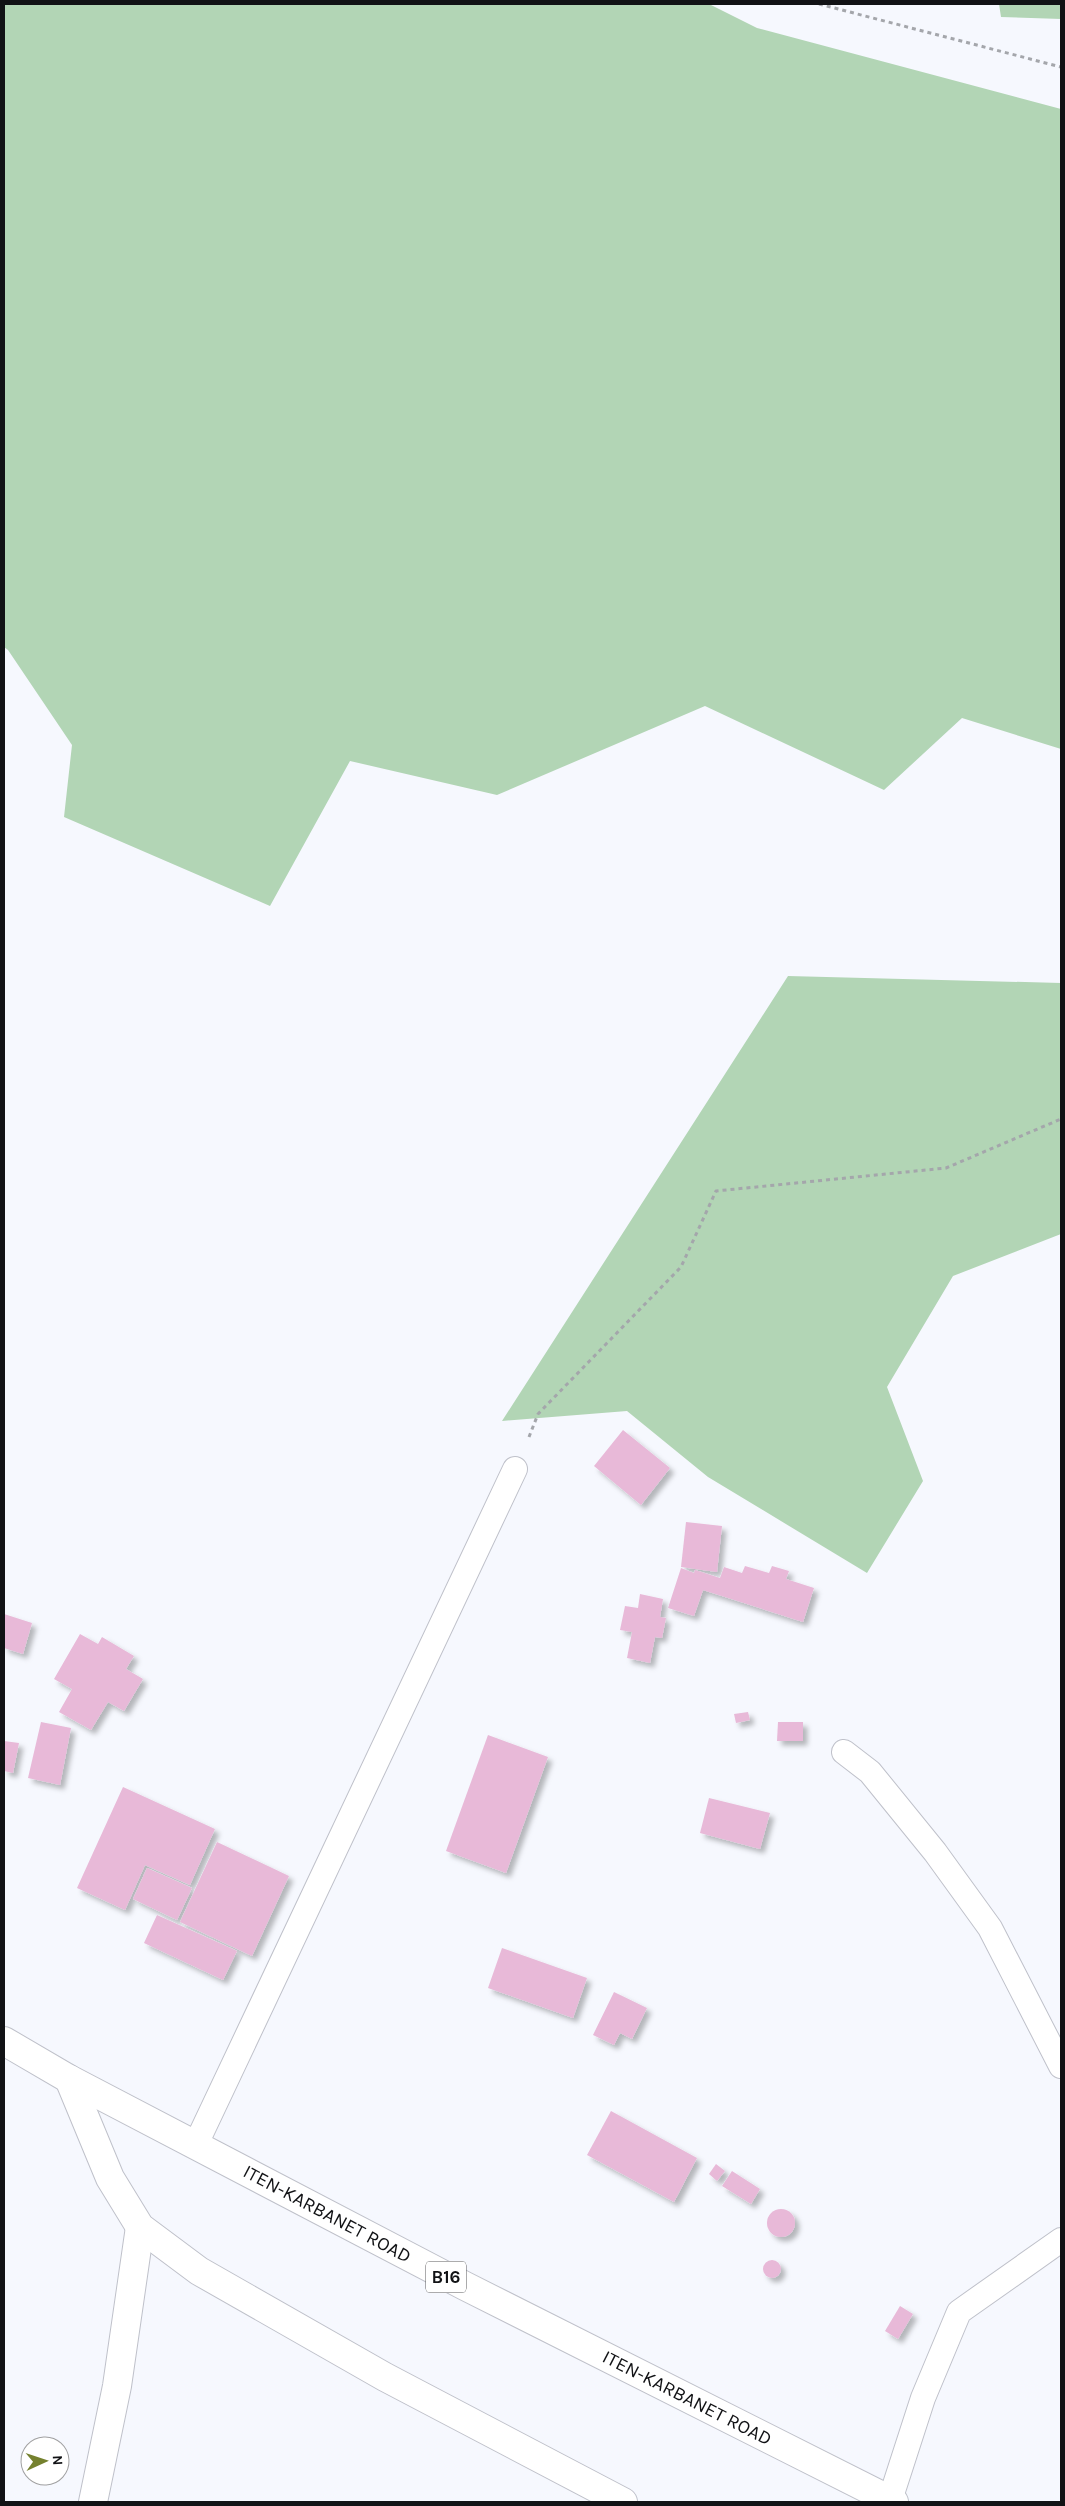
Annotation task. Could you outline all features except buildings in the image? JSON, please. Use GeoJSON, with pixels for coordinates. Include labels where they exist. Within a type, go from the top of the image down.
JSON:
{"type":"FeatureCollection","features":[{"type":"Feature","properties":{"kind":"main road","name":"ITEN-KARBANET ROAD"},"geometry":{"type":"LineString","coordinates":[[4,2042],[69,2079],[465,2286],[892,2501]]}},
{"type":"Feature","properties":{"kind":"main road"},"geometry":{"type":"LineString","coordinates":[[69,2079],[110,2178],[140,2227],[199,2271],[376,2372],[623,2502]]}},
{"type":"Feature","properties":{"kind":"main road"},"geometry":{"type":"LineString","coordinates":[[93,2502],[117,2386],[140,2227]]}},
{"type":"Feature","properties":{"kind":"lane"},"geometry":{"type":"LineString","coordinates":[[196,2144],[515,1469]]}},
{"type":"Feature","properties":{"kind":"lane"},"geometry":{"type":"LineString","coordinates":[[844,1752],[870,1772],[935,1852],[990,1928],[1061,2066]]}},
{"type":"Feature","properties":{"kind":"lane"},"geometry":{"type":"LineString","coordinates":[[892,2501],[923,2398],[959,2312],[1061,2240]]}},
{"type":"Feature","properties":{"kind":"path"},"geometry":{"type":"LineString","coordinates":[[819,4],[1061,67]]}},
{"type":"Feature","properties":{"kind":"path"},"geometry":{"type":"LineString","coordinates":[[515,1469],[538,1414],[681,1267],[716,1191],[946,1168],[1061,1119]]}},
{"type":"Feature","properties":{"kind":"green space"},"geometry":{"type":"Polygon","coordinates":[[[4,4],[709,4],[757,28],[1061,109],[1061,749],[962,718],[884,790],[705,706],[497,795],[350,761],[270,906],[64,817],[72,745],[8,650],[4,647],[4,4]]]}},
{"type":"Feature","properties":{"kind":"green space"},"geometry":{"type":"Polygon","coordinates":[[[999,4],[1061,4],[1061,19],[1001,17],[999,4]]]}},
{"type":"Feature","properties":{"kind":"green space"},"geometry":{"type":"Polygon","coordinates":[[[788,976],[1061,983],[1061,1234],[953,1276],[887,1387],[923,1481],[867,1573],[708,1477],[627,1411],[502,1421],[788,976]]]}}]}
